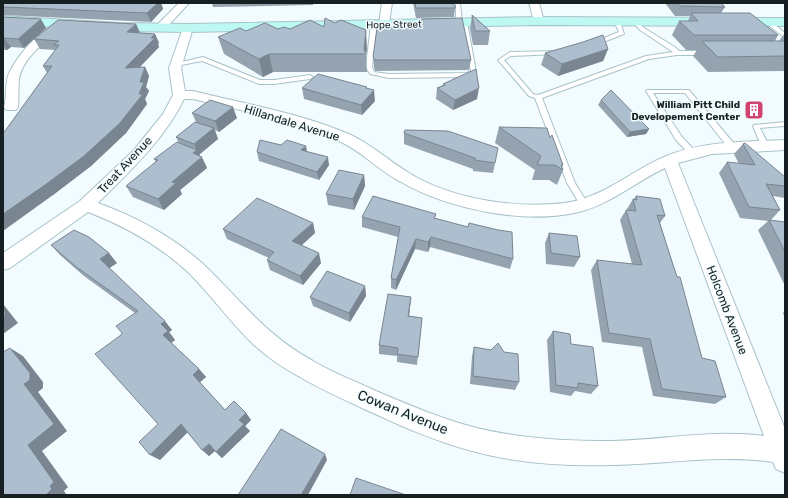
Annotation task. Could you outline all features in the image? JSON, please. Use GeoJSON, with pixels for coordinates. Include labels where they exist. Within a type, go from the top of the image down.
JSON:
{"type":"FeatureCollection","features":[{"type":"Feature","properties":{"kind":"main road","name":"Hope Street"},"geometry":{"type":"LineString","coordinates":[[3,20],[160,28],[296,30],[378,28],[462,22],[785,22]]}},
{"type":"Feature","properties":{"kind":"street"},"geometry":{"type":"LineString","coordinates":[[160,28],[184,3]]}},
{"type":"Feature","properties":{"kind":"street"},"geometry":{"type":"LineString","coordinates":[[378,28],[387,3]]}},
{"type":"Feature","properties":{"kind":"street"},"geometry":{"type":"LineString","coordinates":[[534,3],[539,21]]}},
{"type":"Feature","properties":{"kind":"street"},"geometry":{"type":"LineString","coordinates":[[11,106],[14,76],[21,62],[31,50],[62,23]]}},
{"type":"Feature","properties":{"kind":"street"},"geometry":{"type":"LineString","coordinates":[[179,95],[176,64],[188,28]]}},
{"type":"Feature","properties":{"kind":"street","name":"Hillandale Avenue"},"geometry":{"type":"LineString","coordinates":[[179,95],[193,95],[310,126],[350,141],[417,185],[455,199],[493,207],[520,210],[567,208],[584,204],[605,196],[648,170],[669,160],[693,153],[733,148],[785,145]]}},
{"type":"Feature","properties":{"kind":"street","name":"Treat Avenue"},"geometry":{"type":"LineString","coordinates":[[3,264],[86,205],[139,153],[169,116],[179,95]]}},
{"type":"Feature","properties":{"kind":"street","name":"Holcomb Avenue"},"geometry":{"type":"LineString","coordinates":[[669,160],[783,456]]}},
{"type":"Feature","properties":{"kind":"street","name":"Cowan Avenue"},"geometry":{"type":"LineString","coordinates":[[86,205],[115,215],[146,230],[173,248],[197,269],[253,330],[285,357],[324,380],[396,412],[446,431],[492,444],[555,452],[613,453],[740,446],[783,456]]}},
{"type":"Feature","properties":{"kind":"lane"},"geometry":{"type":"LineString","coordinates":[[378,28],[368,67],[372,73],[389,76],[469,75],[474,71],[458,3]]}},
{"type":"Feature","properties":{"kind":"lane"},"geometry":{"type":"LineString","coordinates":[[585,48],[622,33],[617,21]]}},
{"type":"Feature","properties":{"kind":"lane"},"geometry":{"type":"LineString","coordinates":[[635,21],[642,29],[673,48],[676,53]]}},
{"type":"Feature","properties":{"kind":"lane"},"geometry":{"type":"LineString","coordinates":[[768,22],[785,36]]}},
{"type":"Feature","properties":{"kind":"lane"},"geometry":{"type":"LineString","coordinates":[[565,52],[510,54],[501,60],[531,95],[538,97],[648,58],[676,53],[714,53]]}},
{"type":"Feature","properties":{"kind":"lane"},"geometry":{"type":"LineString","coordinates":[[176,64],[203,59],[259,82],[310,78]]}},
{"type":"Feature","properties":{"kind":"lane"},"geometry":{"type":"LineString","coordinates":[[693,153],[679,138],[648,91],[687,91],[733,148]]}},
{"type":"Feature","properties":{"kind":"lane"},"geometry":{"type":"LineString","coordinates":[[538,97],[571,182],[584,204]]}},
{"type":"Feature","properties":{"kind":"lane"},"geometry":{"type":"LineString","coordinates":[[765,146],[756,126],[785,124]]}},
{"type":"Feature","properties":{"kind":"building"},"geometry":{"type":"Polygon","coordinates":[[[3,3],[158,3],[147,13],[3,7],[3,3]]]}},
{"type":"Feature","properties":{"kind":"building"},"geometry":{"type":"Polygon","coordinates":[[[415,3],[452,3],[455,8],[416,8],[415,3]]]}},
{"type":"Feature","properties":{"kind":"building"},"geometry":{"type":"Polygon","coordinates":[[[677,3],[721,3],[725,7],[680,6],[677,3]]]}},
{"type":"Feature","properties":{"kind":"building"},"geometry":{"type":"Polygon","coordinates":[[[691,13],[750,13],[778,35],[694,35],[679,21],[698,21],[691,13]]]}},
{"type":"Feature","properties":{"kind":"building"},"geometry":{"type":"Polygon","coordinates":[[[472,15],[490,31],[475,31],[472,15]]]}},
{"type":"Feature","properties":{"kind":"building"},"geometry":{"type":"Polygon","coordinates":[[[3,17],[41,19],[18,39],[3,39],[3,17]]]}},
{"type":"Feature","properties":{"kind":"building"},"geometry":{"type":"Polygon","coordinates":[[[325,18],[335,23],[341,20],[366,30],[364,49],[366,54],[269,54],[259,59],[218,37],[240,28],[246,31],[265,23],[278,29],[284,27],[290,29],[310,20],[324,27],[325,18]]]}},
{"type":"Feature","properties":{"kind":"building"},"geometry":{"type":"Polygon","coordinates":[[[462,18],[471,60],[375,60],[373,57],[377,28],[420,27],[419,23],[422,19],[462,18]]]}},
{"type":"Feature","properties":{"kind":"building"},"geometry":{"type":"Polygon","coordinates":[[[58,20],[136,24],[127,32],[155,34],[151,38],[155,38],[125,68],[145,67],[140,82],[144,82],[139,94],[143,94],[120,123],[84,156],[3,214],[3,132],[52,66],[43,66],[59,45],[53,45],[59,41],[34,39],[58,20]]]}},
{"type":"Feature","properties":{"kind":"building"},"geometry":{"type":"Polygon","coordinates":[[[603,35],[608,49],[562,64],[545,53],[583,42],[603,35]]]}},
{"type":"Feature","properties":{"kind":"building"},"geometry":{"type":"Polygon","coordinates":[[[702,41],[785,41],[785,56],[718,57],[702,41]]]}},
{"type":"Feature","properties":{"kind":"building"},"geometry":{"type":"Polygon","coordinates":[[[476,69],[479,88],[455,100],[437,88],[445,85],[443,84],[476,69]]]}},
{"type":"Feature","properties":{"kind":"building"},"geometry":{"type":"Polygon","coordinates":[[[318,74],[374,90],[361,105],[302,88],[318,74]]]}},
{"type":"Feature","properties":{"kind":"building"},"geometry":{"type":"Polygon","coordinates":[[[611,90],[649,129],[630,132],[601,100],[611,90]]]}},
{"type":"Feature","properties":{"kind":"building"},"geometry":{"type":"Polygon","coordinates":[[[210,100],[233,107],[215,121],[192,113],[210,100]]]}},
{"type":"Feature","properties":{"kind":"building"},"geometry":{"type":"Polygon","coordinates":[[[195,122],[214,128],[194,144],[176,137],[195,122]]]}},
{"type":"Feature","properties":{"kind":"building"},"geometry":{"type":"Polygon","coordinates":[[[499,127],[547,128],[550,138],[552,135],[563,165],[561,165],[563,170],[555,165],[537,165],[541,156],[499,127]]]}},
{"type":"Feature","properties":{"kind":"building"},"geometry":{"type":"Polygon","coordinates":[[[405,130],[448,131],[498,148],[495,163],[475,160],[475,158],[404,133],[405,130]]]}},
{"type":"Feature","properties":{"kind":"building"},"geometry":{"type":"Polygon","coordinates":[[[260,140],[281,145],[287,140],[306,146],[301,150],[328,157],[317,172],[257,152],[260,140]]]}},
{"type":"Feature","properties":{"kind":"building"},"geometry":{"type":"Polygon","coordinates":[[[177,142],[197,150],[193,153],[202,157],[172,182],[176,183],[158,199],[126,186],[158,160],[154,159],[177,142]]]}},
{"type":"Feature","properties":{"kind":"building"},"geometry":{"type":"Polygon","coordinates":[[[745,143],[785,177],[785,186],[766,184],[780,210],[749,207],[727,162],[755,165],[743,144],[745,143]]]}},
{"type":"Feature","properties":{"kind":"building"},"geometry":{"type":"Polygon","coordinates":[[[339,170],[364,175],[353,199],[326,194],[339,170]]]}},
{"type":"Feature","properties":{"kind":"building"},"geometry":{"type":"Polygon","coordinates":[[[373,196],[436,214],[434,218],[468,227],[469,223],[512,232],[513,259],[431,237],[428,242],[416,239],[396,280],[391,278],[400,227],[362,217],[373,196]]]}},
{"type":"Feature","properties":{"kind":"building"},"geometry":{"type":"Polygon","coordinates":[[[636,196],[660,199],[665,216],[657,215],[677,277],[680,277],[702,358],[715,361],[726,397],[662,389],[650,339],[609,333],[597,260],[642,265],[626,210],[636,211],[633,199],[637,200],[636,196]]]}},
{"type":"Feature","properties":{"kind":"building"},"geometry":{"type":"Polygon","coordinates":[[[257,198],[313,223],[292,241],[319,253],[300,276],[267,260],[274,252],[223,229],[257,198]]]}},
{"type":"Feature","properties":{"kind":"building"},"geometry":{"type":"Polygon","coordinates":[[[769,220],[785,222],[785,252],[769,220]]]}},
{"type":"Feature","properties":{"kind":"building"},"geometry":{"type":"Polygon","coordinates":[[[74,230],[89,237],[109,253],[100,259],[165,321],[161,324],[168,331],[163,335],[199,369],[193,375],[225,410],[234,401],[246,413],[239,420],[244,424],[216,452],[209,444],[202,450],[181,424],[150,455],[139,442],[158,424],[95,354],[121,335],[122,333],[116,326],[138,311],[75,266],[51,245],[74,230]]]}},
{"type":"Feature","properties":{"kind":"building"},"geometry":{"type":"Polygon","coordinates":[[[549,233],[577,236],[580,257],[551,253],[549,233]]]}},
{"type":"Feature","properties":{"kind":"building"},"geometry":{"type":"Polygon","coordinates":[[[327,271],[365,286],[349,313],[310,297],[327,271]]]}},
{"type":"Feature","properties":{"kind":"building"},"geometry":{"type":"Polygon","coordinates":[[[388,294],[411,297],[408,316],[422,318],[418,357],[397,354],[398,348],[379,345],[388,294]]]}},
{"type":"Feature","properties":{"kind":"building"},"geometry":{"type":"Polygon","coordinates":[[[553,331],[570,334],[571,344],[593,347],[598,386],[578,383],[578,388],[556,385],[553,331]]]}},
{"type":"Feature","properties":{"kind":"building"},"geometry":{"type":"Polygon","coordinates":[[[498,343],[504,352],[518,354],[519,382],[473,376],[474,347],[491,350],[498,343]]]}},
{"type":"Feature","properties":{"kind":"building"},"geometry":{"type":"Polygon","coordinates":[[[10,348],[30,373],[30,380],[24,384],[54,424],[28,445],[54,482],[50,486],[52,489],[46,495],[3,495],[3,352],[10,348]]]}},
{"type":"Feature","properties":{"kind":"building"},"geometry":{"type":"Polygon","coordinates":[[[281,429],[325,454],[301,495],[238,495],[281,429]]]}},
{"type":"Feature","properties":{"kind":"building"},"geometry":{"type":"Polygon","coordinates":[[[356,478],[406,495],[350,495],[356,478]]]}},
{"type":"Feature","properties":{"kind":"place","name":"William Pitt Child Developement Center"},"geometry":{"type":"Point","coordinates":[754,110]}}]}
